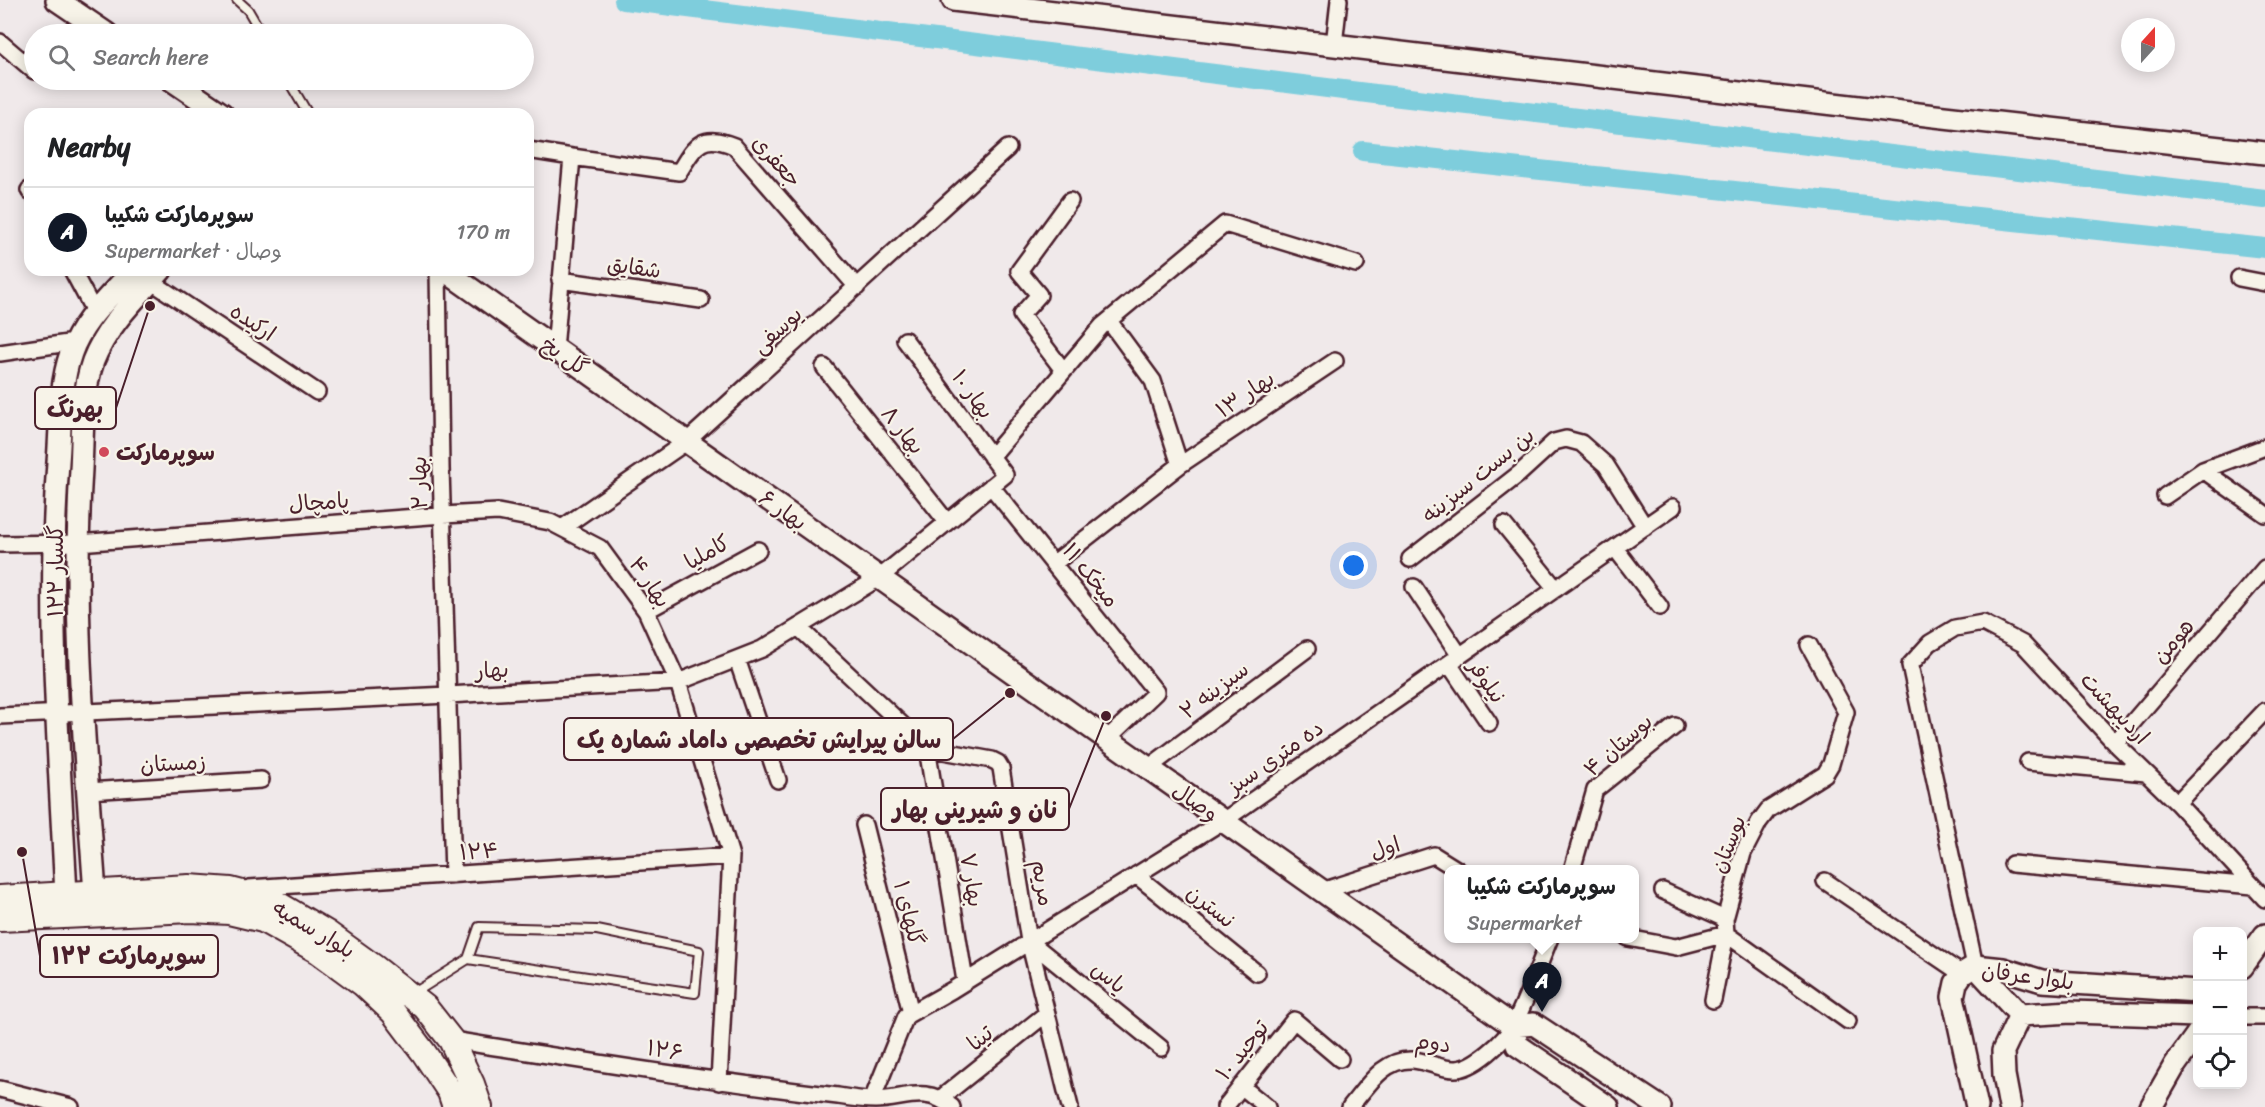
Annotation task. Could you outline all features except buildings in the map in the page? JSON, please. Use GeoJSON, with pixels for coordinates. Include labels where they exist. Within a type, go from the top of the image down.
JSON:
{"type":"FeatureCollection","features":[{"type":"Feature","properties":{"kind":"main road"},"geometry":{"type":"LineString","coordinates":[[57,0],[92,24]]}},
{"type":"Feature","properties":{"kind":"main road"},"geometry":{"type":"LineString","coordinates":[[953,0],[2265,153]]}},
{"type":"Feature","properties":{"kind":"main road"},"geometry":{"type":"LineString","coordinates":[[187,90],[213,108]]}},
{"type":"Feature","properties":{"kind":"main road","name":"گلسار ۱۲۲"},"geometry":{"type":"LineString","coordinates":[[66,905],[57,713],[53,542],[64,382],[70,354],[82,328],[95,313],[141,276]]}},
{"type":"Feature","properties":{"kind":"main road","name":"گلسار ۱۲۲"},"geometry":{"type":"LineString","coordinates":[[96,904],[82,712],[78,543],[85,399],[93,362],[111,326],[143,276]]}},
{"type":"Feature","properties":{"kind":"main road","name":"گل یخ"},"geometry":{"type":"LineString","coordinates":[[452,276],[686,442]]}},
{"type":"Feature","properties":{"kind":"main road","name":"بهار ۶"},"geometry":{"type":"LineString","coordinates":[[686,442],[879,578]]}},
{"type":"Feature","properties":{"kind":"main road","name":"وصال"},"geometry":{"type":"LineString","coordinates":[[879,578],[1514,1026],[1534,1024],[1660,1107]]}},
{"type":"Feature","properties":{"kind":"main road","name":"بلوار سمیه"},"geometry":{"type":"LineString","coordinates":[[96,904],[189,887],[231,890],[273,901],[327,933],[426,1007],[452,1040],[480,1107]]}},
{"type":"Feature","properties":{"kind":"main road","name":"بلوار سمیه"},"geometry":{"type":"LineString","coordinates":[[0,898],[66,905],[96,904],[229,912],[262,920],[318,951],[363,984],[393,1012],[450,1092],[455,1107]]}},
{"type":"Feature","properties":{"kind":"main road","name":"بلوار سمیه"},"geometry":{"type":"LineString","coordinates":[[0,919],[66,905]]}},
{"type":"Feature","properties":{"kind":"main road"},"geometry":{"type":"LineString","coordinates":[[2247,960],[2265,935]]}},
{"type":"Feature","properties":{"kind":"main road","name":"بلوار عرفان"},"geometry":{"type":"LineString","coordinates":[[1977,1107],[1953,997],[1956,983],[1968,970],[2003,969],[2042,981],[2193,991]]}},
{"type":"Feature","properties":{"kind":"main road"},"geometry":{"type":"LineString","coordinates":[[1968,970],[2020,1015]]}},
{"type":"Feature","properties":{"kind":"main road","name":"بلوار عرفان"},"geometry":{"type":"LineString","coordinates":[[2010,1107],[2004,1075],[2003,1051],[2020,1015],[2071,1012],[2193,1016]]}},
{"type":"Feature","properties":{"kind":"main road"},"geometry":{"type":"LineString","coordinates":[[1514,1026],[1517,1046],[1608,1107]]}},
{"type":"Feature","properties":{"kind":"main road"},"geometry":{"type":"LineString","coordinates":[[2156,1105],[2196,1035]]}},
{"type":"Feature","properties":{"kind":"street"},"geometry":{"type":"LineString","coordinates":[[1334,45],[1339,0]]}},
{"type":"Feature","properties":{"kind":"street"},"geometry":{"type":"LineString","coordinates":[[0,42],[24,63]]}},
{"type":"Feature","properties":{"kind":"street","name":"جعفری"},"geometry":{"type":"LineString","coordinates":[[572,157],[679,172],[696,146],[705,141],[716,140],[734,146],[857,287]]}},
{"type":"Feature","properties":{"kind":"street","name":"یوسفی"},"geometry":{"type":"LineString","coordinates":[[562,528],[686,442],[1008,148]]}},
{"type":"Feature","properties":{"kind":"street"},"geometry":{"type":"LineString","coordinates":[[534,151],[572,157],[555,349]]}},
{"type":"Feature","properties":{"kind":"street"},"geometry":{"type":"LineString","coordinates":[[1063,370],[1021,315],[1039,296],[1019,271],[1070,201]]}},
{"type":"Feature","properties":{"kind":"street"},"geometry":{"type":"LineString","coordinates":[[991,457],[1063,370],[1109,321],[1225,224],[1356,264]]}},
{"type":"Feature","properties":{"kind":"street"},"geometry":{"type":"LineString","coordinates":[[75,276],[95,313]]}},
{"type":"Feature","properties":{"kind":"street","name":"ارکیده"},"geometry":{"type":"LineString","coordinates":[[149,276],[317,392]]}},
{"type":"Feature","properties":{"kind":"street","name":"بهار ۲"},"geometry":{"type":"LineString","coordinates":[[438,276],[453,875]]}},
{"type":"Feature","properties":{"kind":"street"},"geometry":{"type":"LineString","coordinates":[[2239,278],[2265,283]]}},
{"type":"Feature","properties":{"kind":"street","name":"شقایق"},"geometry":{"type":"LineString","coordinates":[[560,280],[701,300]]}},
{"type":"Feature","properties":{"kind":"street"},"geometry":{"type":"LineString","coordinates":[[1109,321],[1153,381],[1180,465]]}},
{"type":"Feature","properties":{"kind":"street","name":"بهار ۱۰"},"geometry":{"type":"LineString","coordinates":[[905,340],[1005,475]]}},
{"type":"Feature","properties":{"kind":"street"},"geometry":{"type":"LineString","coordinates":[[0,353],[75,342]]}},
{"type":"Feature","properties":{"kind":"street","name":"بهار ۱۳"},"geometry":{"type":"LineString","coordinates":[[1053,564],[1180,465],[1335,361]]}},
{"type":"Feature","properties":{"kind":"street","name":"بهار ۸"},"geometry":{"type":"LineString","coordinates":[[824,367],[948,522]]}},
{"type":"Feature","properties":{"kind":"street","name":"بن بست سبزینه"},"geometry":{"type":"LineString","coordinates":[[1410,559],[1519,474],[1554,442],[1566,439],[1581,443],[1606,465],[1645,527]]}},
{"type":"Feature","properties":{"kind":"street"},"geometry":{"type":"LineString","coordinates":[[2165,496],[2203,470],[2265,447]]}},
{"type":"Feature","properties":{"kind":"street"},"geometry":{"type":"LineString","coordinates":[[2203,470],[2265,514]]}},
{"type":"Feature","properties":{"kind":"street","name":"بهار"},"geometry":{"type":"LineString","coordinates":[[0,716],[678,682],[762,650],[879,578],[1005,475]]}},
{"type":"Feature","properties":{"kind":"street","name":"میخک ۱۱"},"geometry":{"type":"LineString","coordinates":[[991,486],[1156,692],[1107,739]]}},
{"type":"Feature","properties":{"kind":"street","name":"ده متری سبز"},"geometry":{"type":"LineString","coordinates":[[911,1013],[1223,821],[1673,507]]}},
{"type":"Feature","properties":{"kind":"street","name":"پامچال"},"geometry":{"type":"LineString","coordinates":[[0,544],[78,543],[443,515],[498,513],[550,522],[562,528]]}},
{"type":"Feature","properties":{"kind":"street"},"geometry":{"type":"LineString","coordinates":[[1504,525],[1556,589]]}},
{"type":"Feature","properties":{"kind":"street","name":"بهار ۴"},"geometry":{"type":"LineString","coordinates":[[562,528],[600,548],[646,611],[678,682],[730,856],[719,1082]]}},
{"type":"Feature","properties":{"kind":"street"},"geometry":{"type":"LineString","coordinates":[[1615,548],[1660,608]]}},
{"type":"Feature","properties":{"kind":"street","name":"کاملیا"},"geometry":{"type":"LineString","coordinates":[[646,611],[758,550]]}},
{"type":"Feature","properties":{"kind":"street","name":"هومن"},"geometry":{"type":"LineString","coordinates":[[2115,743],[2265,568]]}},
{"type":"Feature","properties":{"kind":"street","name":"نیلوفر"},"geometry":{"type":"LineString","coordinates":[[1414,587],[1490,723]]}},
{"type":"Feature","properties":{"kind":"street","name":"اردیبهشت"},"geometry":{"type":"LineString","coordinates":[[1968,970],[1910,665],[1930,643],[1955,628],[1983,623],[2023,644],[2115,743],[2176,802],[2265,899]]}},
{"type":"Feature","properties":{"kind":"street"},"geometry":{"type":"LineString","coordinates":[[798,627],[927,748]]}},
{"type":"Feature","properties":{"kind":"street","name":"بوستان"},"geometry":{"type":"LineString","coordinates":[[1713,1000],[1726,927],[1743,853],[1768,810],[1825,774],[1831,764],[1846,715],[1809,645]]}},
{"type":"Feature","properties":{"kind":"street","name":"سبزینه ۲"},"geometry":{"type":"LineString","coordinates":[[1148,768],[1307,649]]}},
{"type":"Feature","properties":{"kind":"street"},"geometry":{"type":"LineString","coordinates":[[737,659],[778,780]]}},
{"type":"Feature","properties":{"kind":"street"},"geometry":{"type":"LineString","coordinates":[[2176,802],[2265,711]]}},
{"type":"Feature","properties":{"kind":"street","name":"بوستان ۴"},"geometry":{"type":"LineString","coordinates":[[1573,865],[1595,790],[1675,726]]}},
{"type":"Feature","properties":{"kind":"street","name":"مریم"},"geometry":{"type":"LineString","coordinates":[[927,748],[992,760],[1001,768],[1029,941],[1070,1107]]}},
{"type":"Feature","properties":{"kind":"street","name":"بهار ۷"},"geometry":{"type":"LineString","coordinates":[[927,748],[965,981]]}},
{"type":"Feature","properties":{"kind":"street"},"geometry":{"type":"LineString","coordinates":[[2028,762],[2146,773]]}},
{"type":"Feature","properties":{"kind":"street","name":"زمستان"},"geometry":{"type":"LineString","coordinates":[[88,791],[261,780]]}},
{"type":"Feature","properties":{"kind":"street","name":"گلهای ۱"},"geometry":{"type":"LineString","coordinates":[[864,825],[911,1013]]}},
{"type":"Feature","properties":{"kind":"street","name":"اول"},"geometry":{"type":"LineString","coordinates":[[1322,891],[1434,855],[1450,865]]}},
{"type":"Feature","properties":{"kind":"street","name":"۱۲۴"},"geometry":{"type":"LineString","coordinates":[[231,890],[730,856]]}},
{"type":"Feature","properties":{"kind":"street"},"geometry":{"type":"LineString","coordinates":[[2012,864],[2253,886]]}},
{"type":"Feature","properties":{"kind":"street","name":"نسترن"},"geometry":{"type":"LineString","coordinates":[[1136,875],[1257,973]]}},
{"type":"Feature","properties":{"kind":"street"},"geometry":{"type":"LineString","coordinates":[[1825,881],[1968,970]]}},
{"type":"Feature","properties":{"kind":"street"},"geometry":{"type":"LineString","coordinates":[[1663,891],[1726,927],[1848,1021]]}},
{"type":"Feature","properties":{"kind":"street"},"geometry":{"type":"LineString","coordinates":[[1639,941],[1676,947],[1726,927]]}},
{"type":"Feature","properties":{"kind":"street","name":"یاس"},"geometry":{"type":"LineString","coordinates":[[1029,941],[1161,1048]]}},
{"type":"Feature","properties":{"kind":"street"},"geometry":{"type":"LineString","coordinates":[[1514,1026],[1548,943]]}},
{"type":"Feature","properties":{"kind":"street","name":"تینا"},"geometry":{"type":"LineString","coordinates":[[946,1103],[1047,1012]]}},
{"type":"Feature","properties":{"kind":"street"},"geometry":{"type":"LineString","coordinates":[[872,1100],[906,1016],[911,1013]]}},
{"type":"Feature","properties":{"kind":"street"},"geometry":{"type":"LineString","coordinates":[[2247,1017],[2265,1017]]}},
{"type":"Feature","properties":{"kind":"street","name":"توحید ۱۰"},"geometry":{"type":"LineString","coordinates":[[1224,1107],[1294,1020],[1340,1059]]}},
{"type":"Feature","properties":{"kind":"street","name":"دوم"},"geometry":{"type":"LineString","coordinates":[[1350,1107],[1377,1074],[1391,1063],[1412,1060],[1455,1070],[1475,1063],[1514,1026]]}},
{"type":"Feature","properties":{"kind":"street","name":"۱۲۶"},"geometry":{"type":"LineString","coordinates":[[452,1040],[719,1082],[872,1100],[896,1099],[921,1093],[946,1103]]}},
{"type":"Feature","properties":{"kind":"street"},"geometry":{"type":"LineString","coordinates":[[1241,1086],[1267,1107]]}},
{"type":"Feature","properties":{"kind":"street"},"geometry":{"type":"LineString","coordinates":[[0,1089],[71,1107]]}},
{"type":"Feature","properties":{"kind":"lane"},"geometry":{"type":"LineString","coordinates":[[237,0],[248,10],[256,24]]}},
{"type":"Feature","properties":{"kind":"lane"},"geometry":{"type":"LineString","coordinates":[[294,90],[304,108]]}},
{"type":"Feature","properties":{"kind":"lane"},"geometry":{"type":"LineString","coordinates":[[410,995],[468,959],[479,927],[597,930],[699,951],[695,993],[468,959]]}},
{"type":"Feature","properties":{"kind":"waterway"},"geometry":{"type":"LineString","coordinates":[[624,0],[1375,94],[2265,199]]}},
{"type":"Feature","properties":{"kind":"waterway"},"geometry":{"type":"LineString","coordinates":[[1363,151],[2265,248]]}},
{"type":"Feature","properties":{"kind":"place","name":"بهرنگ"},"geometry":{"type":"Point","coordinates":[150,306]}},
{"type":"Feature","properties":{"kind":"place","name":"سوپرمارکت"},"geometry":{"type":"Point","coordinates":[104,452]}},
{"type":"Feature","properties":{"kind":"place","name":"سالن پیرایش تخصصی داماد شماره یک"},"geometry":{"type":"Point","coordinates":[1010,693]}},
{"type":"Feature","properties":{"kind":"place","name":"نان و شیرینی بهار"},"geometry":{"type":"Point","coordinates":[1106,716]}},
{"type":"Feature","properties":{"kind":"place","name":"سوپرمارکت ۱۲۲"},"geometry":{"type":"Point","coordinates":[22,852]}},
{"type":"Feature","properties":{"kind":"place","name":"سوپرمارکت شکیبا"},"geometry":{"type":"Point","coordinates":[1542,1012]}}]}
